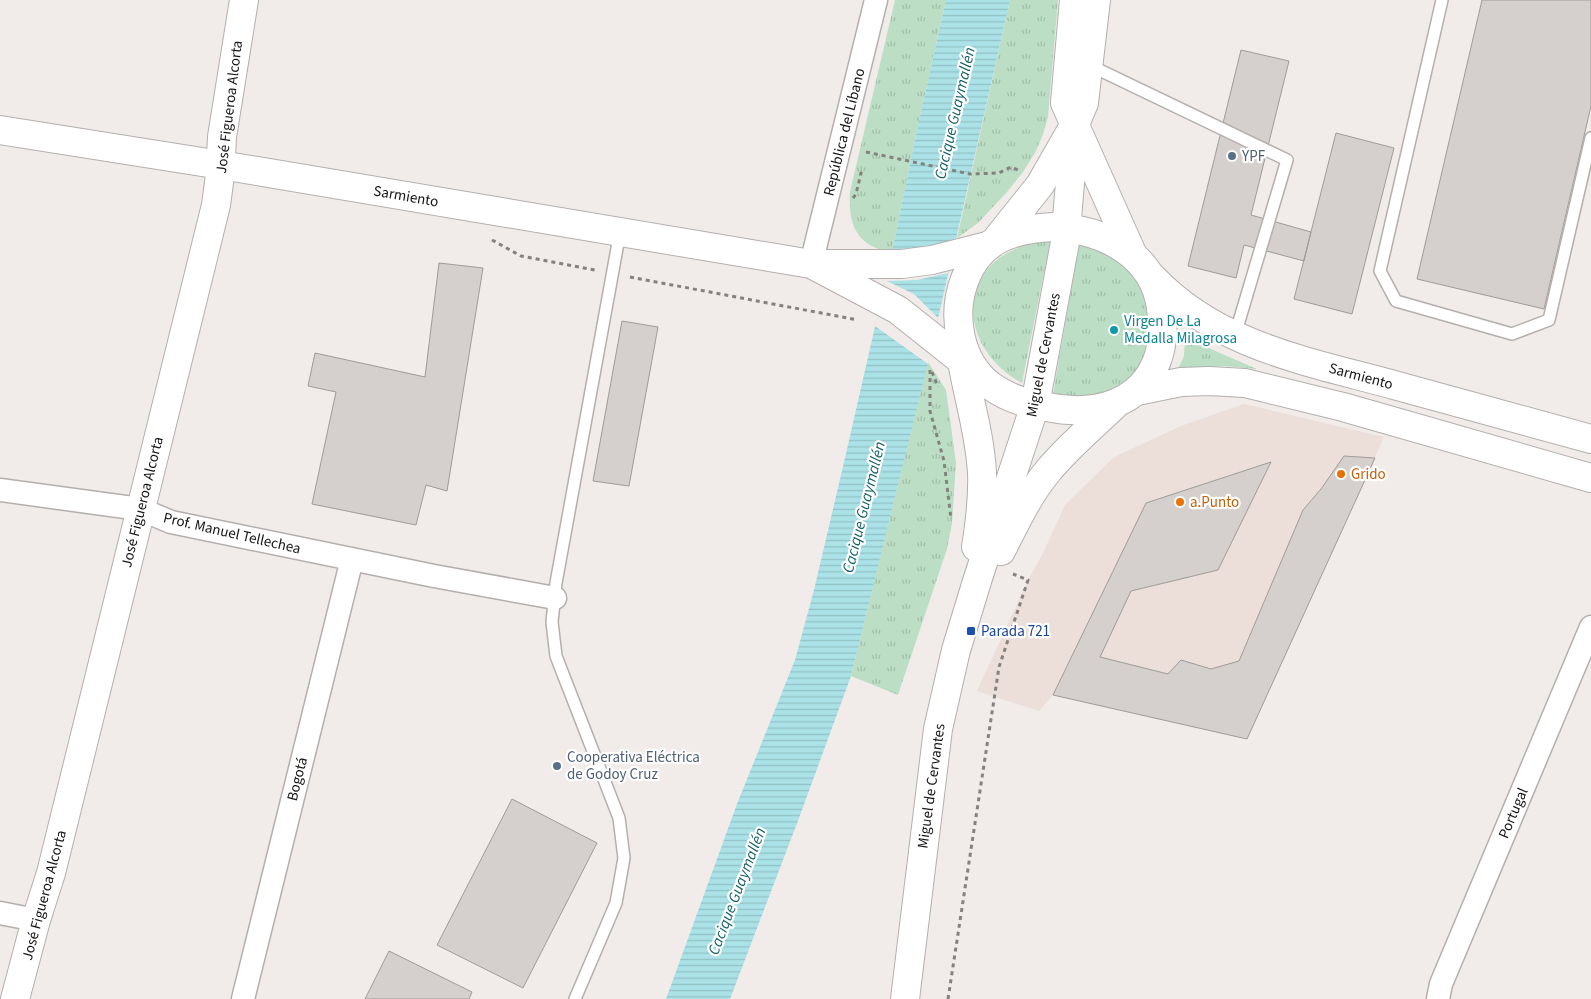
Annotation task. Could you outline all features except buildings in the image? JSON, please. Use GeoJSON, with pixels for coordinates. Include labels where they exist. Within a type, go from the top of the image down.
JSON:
{"type":"FeatureCollection","features":[{"type":"Feature","properties":{"kind":"main road","name":"José Figueroa Alcorta"},"geometry":{"type":"LineString","coordinates":[[15,999],[36,920],[51,873],[216,205],[222,137],[244,0]]}},
{"type":"Feature","properties":{"kind":"main road","name":"Miguel de Cervantes"},"geometry":{"type":"LineString","coordinates":[[1074,0],[1065,103],[1141,264],[1156,286],[1160,298],[1164,329],[1158,359],[1152,372],[1127,398]]}},
{"type":"Feature","properties":{"kind":"main road","name":"Miguel de Cervantes"},"geometry":{"type":"LineString","coordinates":[[978,578],[974,559],[982,496],[982,472],[976,424],[953,357],[960,293],[975,258],[991,243],[1040,185],[1084,103],[1096,0]]}},
{"type":"Feature","properties":{"kind":"main road","name":"Miguel de Cervantes"},"geometry":{"type":"LineString","coordinates":[[905,999],[938,729],[956,650],[1035,405],[1066,228],[1074,124]]}},
{"type":"Feature","properties":{"kind":"main road","name":"Sarmiento"},"geometry":{"type":"LineString","coordinates":[[0,130],[811,264],[889,265],[922,262],[991,243]]}},
{"type":"Feature","properties":{"kind":"main road"},"geometry":{"type":"LineString","coordinates":[[991,243],[1028,230],[1066,228],[1090,233],[1141,264]]}},
{"type":"Feature","properties":{"kind":"main road","name":"Sarmiento"},"geometry":{"type":"LineString","coordinates":[[811,264],[874,311],[898,310],[953,357],[998,391],[1035,405],[1075,410],[1093,410],[1127,398]]}},
{"type":"Feature","properties":{"kind":"main road","name":"Sarmiento"},"geometry":{"type":"LineString","coordinates":[[1141,264],[1164,290],[1182,305],[1235,337],[1285,356],[1591,439]]}},
{"type":"Feature","properties":{"kind":"main road"},"geometry":{"type":"LineString","coordinates":[[978,578],[994,567],[1031,495],[1048,471],[1071,446],[1127,398],[1181,382],[1245,383],[1344,407],[1591,478]]}},
{"type":"Feature","properties":{"kind":"street","name":"República del Líbano"},"geometry":{"type":"LineString","coordinates":[[811,264],[876,0]]}},
{"type":"Feature","properties":{"kind":"street","name":"Prof. Manuel Tellechea"},"geometry":{"type":"LineString","coordinates":[[0,490],[140,509],[171,522],[434,576],[555,598]]}},
{"type":"Feature","properties":{"kind":"street","name":"Bogotá"},"geometry":{"type":"LineString","coordinates":[[242,999],[352,559]]}},
{"type":"Feature","properties":{"kind":"street","name":"Portugal"},"geometry":{"type":"LineString","coordinates":[[1438,999],[1445,975],[1591,627]]}},
{"type":"Feature","properties":{"kind":"street"},"geometry":{"type":"LineString","coordinates":[[0,913],[36,920]]}},
{"type":"Feature","properties":{"kind":"lane"},"geometry":{"type":"LineString","coordinates":[[1442,0],[1380,271],[1396,301],[1512,334],[1549,320],[1591,138]]}},
{"type":"Feature","properties":{"kind":"lane"},"geometry":{"type":"LineString","coordinates":[[1088,64],[1287,160],[1235,337]]}},
{"type":"Feature","properties":{"kind":"lane"},"geometry":{"type":"LineString","coordinates":[[575,999],[616,903],[624,858],[619,818],[556,656],[552,622],[620,232]]}},
{"type":"Feature","properties":{"kind":"path"},"geometry":{"type":"LineString","coordinates":[[866,152],[970,174],[999,173],[1011,167],[1023,172],[1040,185]]}},
{"type":"Feature","properties":{"kind":"path"},"geometry":{"type":"LineString","coordinates":[[485,238],[493,240],[521,256],[612,273],[874,311]]}},
{"type":"Feature","properties":{"kind":"path"},"geometry":{"type":"LineString","coordinates":[[941,395],[953,357]]}},
{"type":"Feature","properties":{"kind":"shaded area"},"geometry":{"type":"Polygon","coordinates":[[[1244,404],[1384,437],[1247,739],[1053,695],[1039,711],[977,691],[1065,505],[1114,457],[1181,426],[1244,404]]]}},
{"type":"Feature","properties":{"kind":"green space"},"geometry":{"type":"Polygon","coordinates":[[[895,0],[946,0],[892,252],[870,245],[857,232],[851,215],[850,192],[895,0]]]}},
{"type":"Feature","properties":{"kind":"green space"},"geometry":{"type":"Polygon","coordinates":[[[1010,0],[1058,0],[1048,117],[1036,151],[1023,172],[978,223],[957,238],[1010,0]]]}},
{"type":"Feature","properties":{"kind":"green space"},"geometry":{"type":"Polygon","coordinates":[[[1040,242],[1050,242],[1022,383],[999,367],[984,347],[975,325],[973,304],[979,283],[992,265],[1012,251],[1040,242]]]}},
{"type":"Feature","properties":{"kind":"green space"},"geometry":{"type":"Polygon","coordinates":[[[1079,245],[1105,254],[1122,264],[1135,276],[1150,303],[1149,345],[1138,369],[1127,380],[1111,390],[1102,394],[1078,398],[1053,394],[1079,245]]]}},
{"type":"Feature","properties":{"kind":"green space"},"geometry":{"type":"Polygon","coordinates":[[[1185,335],[1213,350],[1257,369],[1224,366],[1178,369],[1184,356],[1185,335]]]}},
{"type":"Feature","properties":{"kind":"green space"},"geometry":{"type":"Polygon","coordinates":[[[928,362],[946,390],[956,463],[952,523],[947,549],[898,695],[851,676],[928,362]]]}},
{"type":"Feature","properties":{"kind":"water","name":"Cacique Guaymallén"},"geometry":{"type":"Polygon","coordinates":[[[946,0],[1010,0],[928,363],[851,676],[730,999],[666,999],[737,804],[795,660],[814,590],[845,458],[892,252],[946,0]]]}},
{"type":"Feature","properties":{"kind":"pier"},"geometry":{"type":"Polygon","coordinates":[[[957,238],[948,273],[917,280],[887,281],[914,294],[938,318],[928,364],[875,326],[889,265],[907,251],[957,238]]]}},
{"type":"Feature","properties":{"kind":"place","name":"YPF"},"geometry":{"type":"Point","coordinates":[1232,156]}},
{"type":"Feature","properties":{"kind":"place","name":"Virgen De La Medalla Milagrosa"},"geometry":{"type":"Point","coordinates":[1114,330]}},
{"type":"Feature","properties":{"kind":"place","name":"Grido"},"geometry":{"type":"Point","coordinates":[1341,474]}},
{"type":"Feature","properties":{"kind":"place","name":"a.Punto"},"geometry":{"type":"Point","coordinates":[1180,502]}},
{"type":"Feature","properties":{"kind":"place","name":"Parada 721"},"geometry":{"type":"Point","coordinates":[971,631]}},
{"type":"Feature","properties":{"kind":"place","name":"Cooperativa Eléctrica de Godoy Cruz"},"geometry":{"type":"Point","coordinates":[557,766]}}]}
